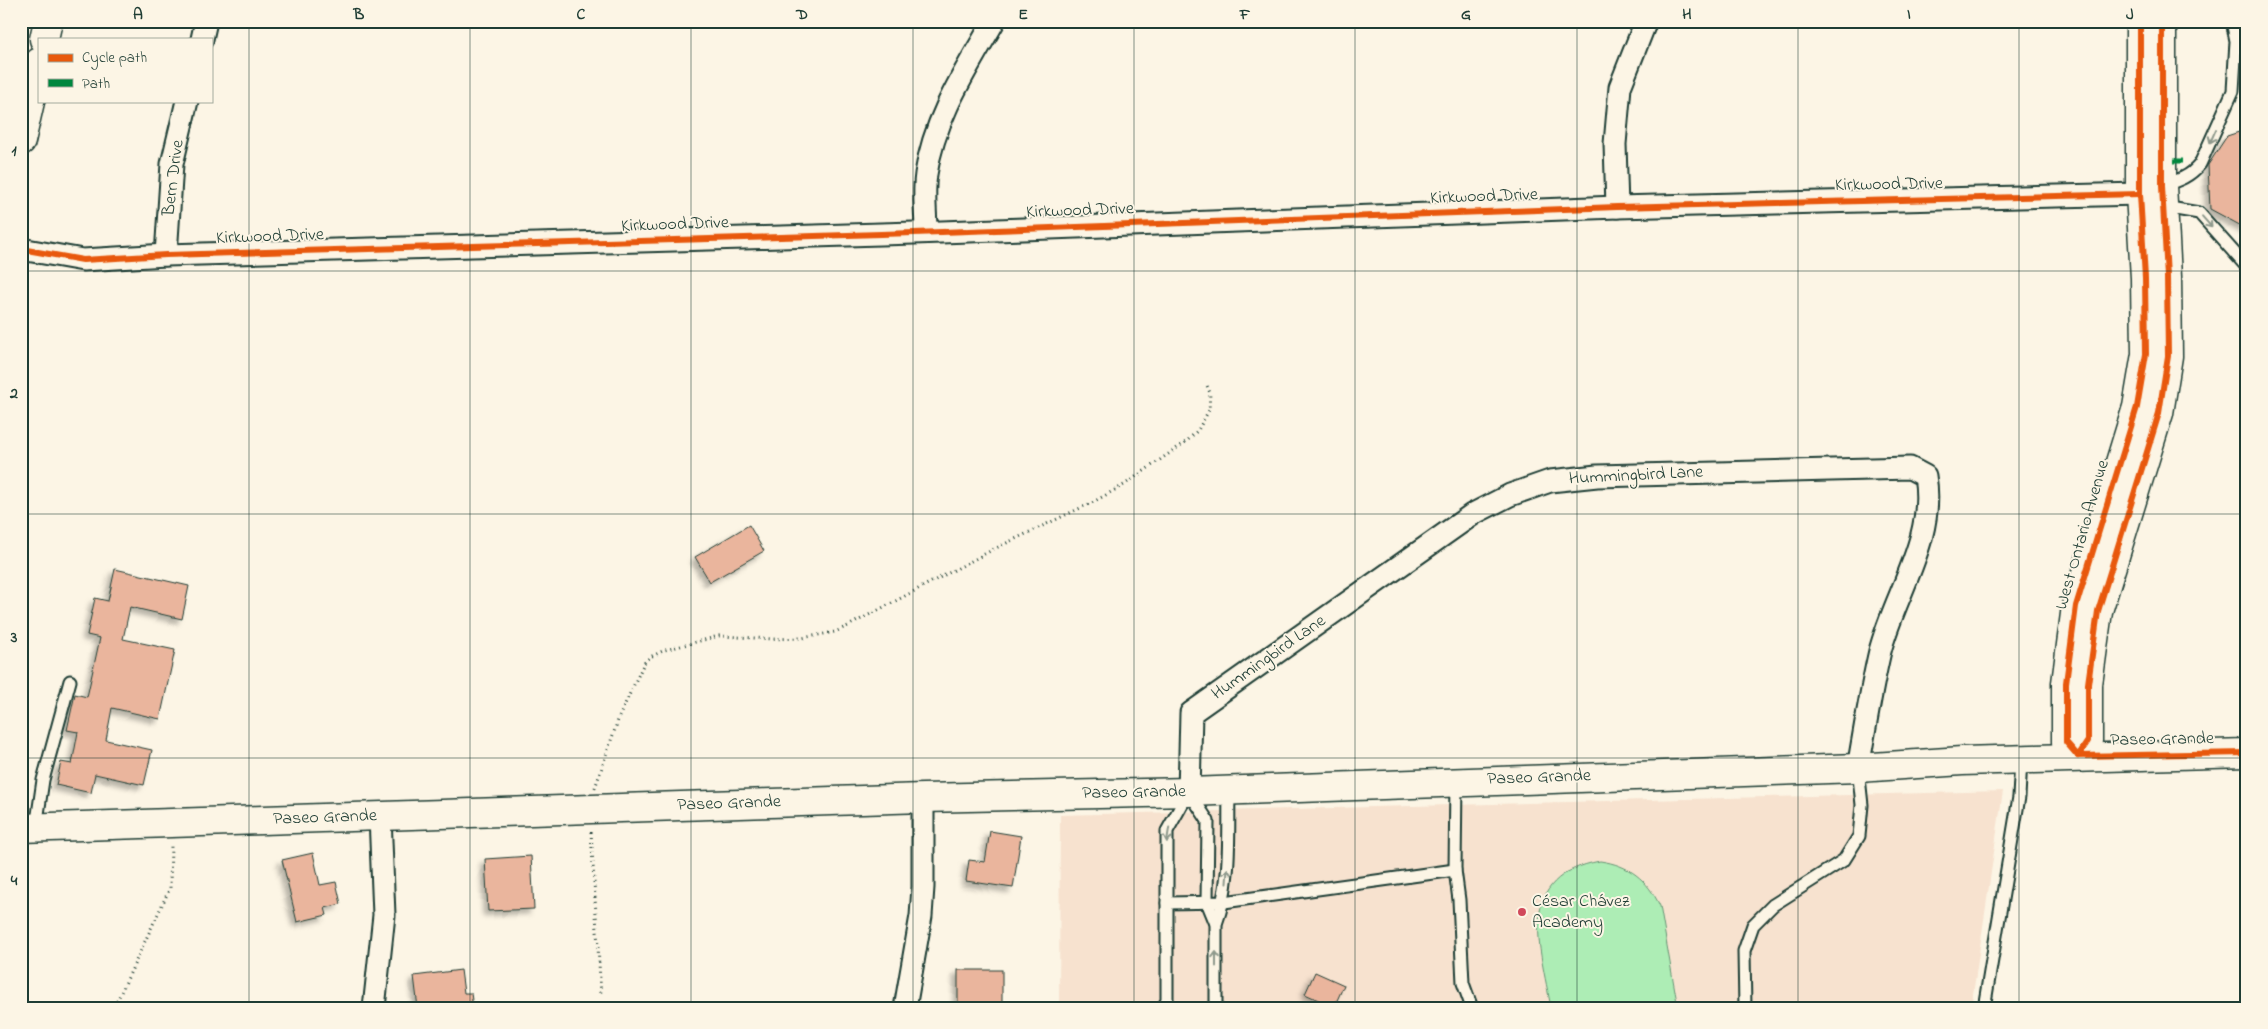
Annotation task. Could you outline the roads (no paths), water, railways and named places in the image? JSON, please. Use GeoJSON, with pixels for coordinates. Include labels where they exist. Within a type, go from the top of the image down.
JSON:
{"type":"FeatureCollection","features":[{"type":"Feature","properties":{"kind":"main road"},"geometry":{"type":"LineString","coordinates":[[44,38],[48,21]]}},
{"type":"Feature","properties":{"kind":"main road","name":"West Ontario Avenue"},"geometry":{"type":"LineString","coordinates":[[2140,21],[2155,196]]}},
{"type":"Feature","properties":{"kind":"main road","name":"West Ontario Avenue"},"geometry":{"type":"LineString","coordinates":[[2078,756],[2066,742],[2066,683],[2076,606],[2137,407],[2146,354],[2145,278],[2155,196],[2162,21]]}},
{"type":"Feature","properties":{"kind":"main road"},"geometry":{"type":"LineString","coordinates":[[23,127],[38,66]]}},
{"type":"Feature","properties":{"kind":"main road","name":"Paseo Grande"},"geometry":{"type":"LineString","coordinates":[[29,828],[923,798],[1189,792],[1858,768],[2078,756],[2247,753]]}},
{"type":"Feature","properties":{"kind":"street"},"geometry":{"type":"LineString","coordinates":[[202,38],[206,21]]}},
{"type":"Feature","properties":{"kind":"street"},"geometry":{"type":"LineString","coordinates":[[926,232],[925,176],[934,135],[951,96],[994,21]]}},
{"type":"Feature","properties":{"kind":"street"},"geometry":{"type":"LineString","coordinates":[[1617,207],[1615,144],[1620,87],[1646,21]]}},
{"type":"Feature","properties":{"kind":"street","name":"Bern Drive"},"geometry":{"type":"LineString","coordinates":[[166,255],[172,164],[187,102]]}},
{"type":"Feature","properties":{"kind":"street","name":"Kirkwood Drive"},"geometry":{"type":"LineString","coordinates":[[21,249],[83,260],[166,255],[926,232],[1617,207],[2155,196]]}},
{"type":"Feature","properties":{"kind":"street","name":"Hummingbird Lane"},"geometry":{"type":"LineString","coordinates":[[1189,792],[1191,713],[1473,514],[1510,495],[1550,481],[1597,476],[1910,468],[1925,476],[1928,495],[1914,566],[1880,650],[1858,768]]}},
{"type":"Feature","properties":{"kind":"street"},"geometry":{"type":"LineString","coordinates":[[905,1008],[921,916],[923,887],[923,798]]}},
{"type":"Feature","properties":{"kind":"street"},"geometry":{"type":"LineString","coordinates":[[374,1008],[384,916],[380,816]]}},
{"type":"Feature","properties":{"kind":"lane"},"geometry":{"type":"LineString","coordinates":[[2155,196],[2186,177],[2200,164],[2233,92],[2236,41],[2232,21]]}},
{"type":"Feature","properties":{"kind":"lane"},"geometry":{"type":"LineString","coordinates":[[2155,196],[2199,213],[2247,266]]}},
{"type":"Feature","properties":{"kind":"lane"},"geometry":{"type":"LineString","coordinates":[[29,828],[70,681]]}},
{"type":"Feature","properties":{"kind":"lane"},"geometry":{"type":"LineString","coordinates":[[1984,1008],[2019,797],[2021,759]]}},
{"type":"Feature","properties":{"kind":"lane"},"geometry":{"type":"LineString","coordinates":[[1746,1008],[1744,951],[1753,925],[1773,904],[1844,860],[1859,836],[1862,805],[1858,768]]}},
{"type":"Feature","properties":{"kind":"lane"},"geometry":{"type":"LineString","coordinates":[[1456,781],[1456,870],[1463,984],[1472,1008]]}},
{"type":"Feature","properties":{"kind":"lane"},"geometry":{"type":"LineString","coordinates":[[1216,1008],[1216,924],[1224,902],[1227,876],[1229,790]]}},
{"type":"Feature","properties":{"kind":"lane"},"geometry":{"type":"LineString","coordinates":[[1162,1008],[1167,1001],[1167,831],[1189,792],[1208,821],[1207,902],[1216,924]]}},
{"type":"Feature","properties":{"kind":"lane"},"geometry":{"type":"LineString","coordinates":[[1167,903],[1224,902],[1456,870]]}},
{"type":"Feature","properties":{"kind":"place","name":"César Chávez Academy"},"geometry":{"type":"Point","coordinates":[1522,912]}}]}
